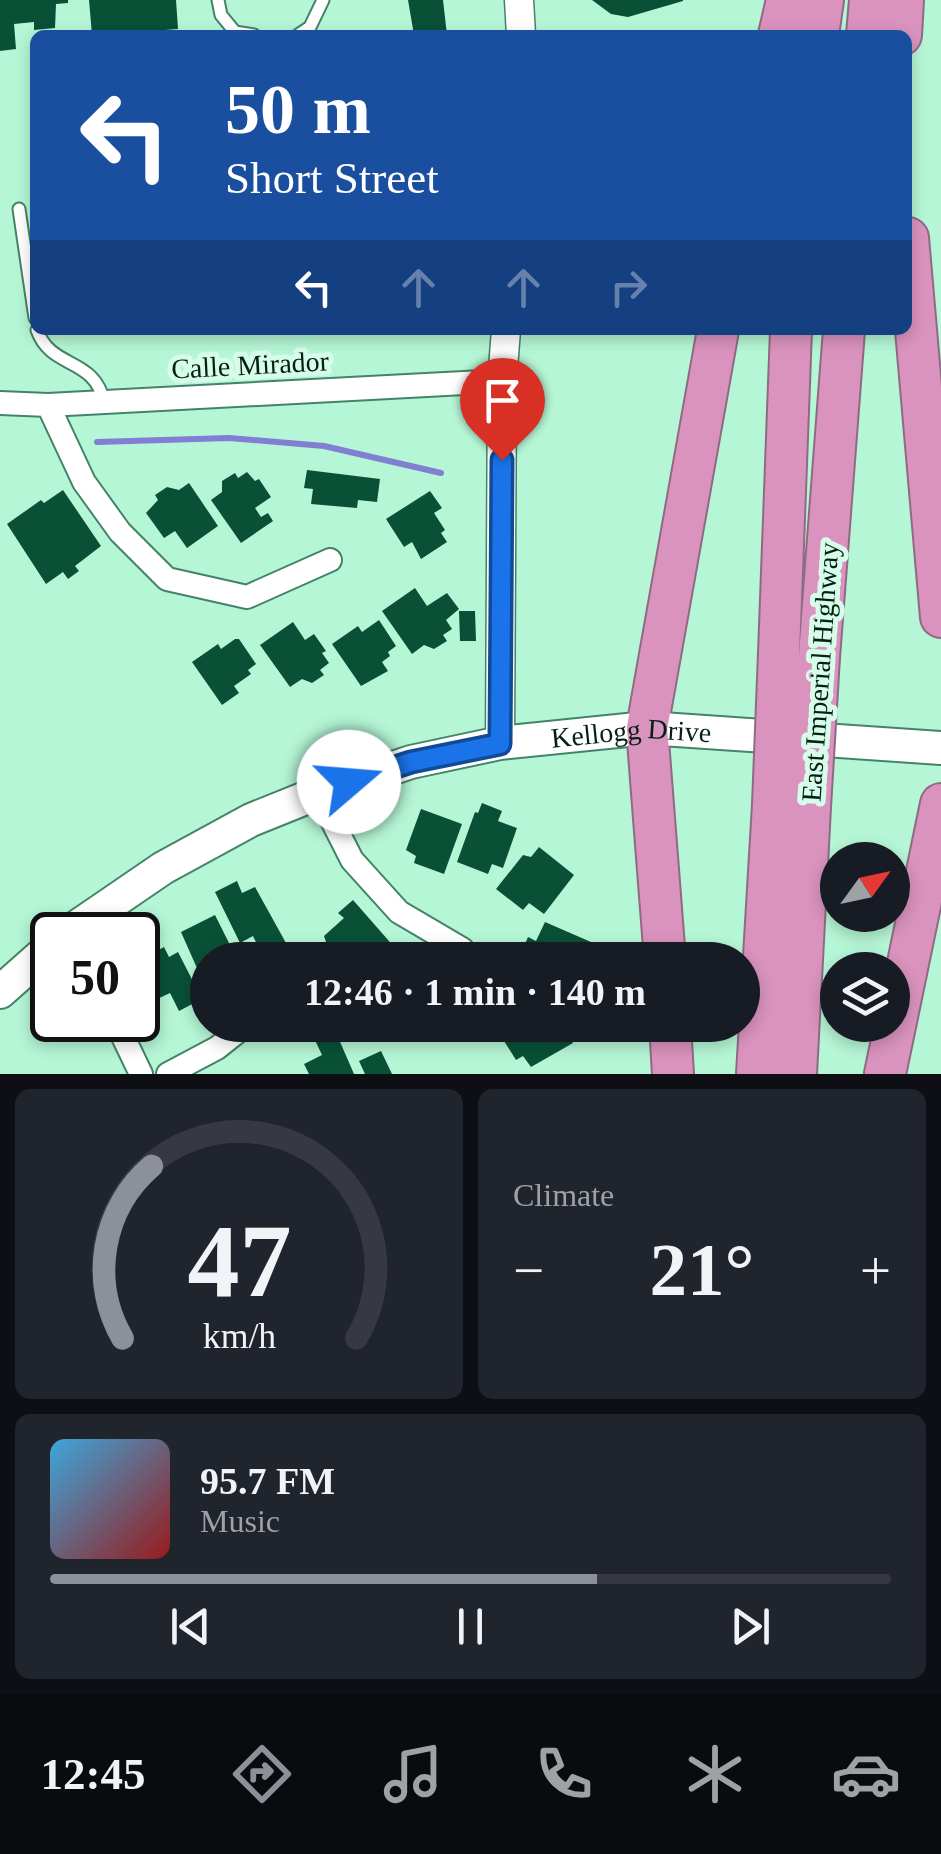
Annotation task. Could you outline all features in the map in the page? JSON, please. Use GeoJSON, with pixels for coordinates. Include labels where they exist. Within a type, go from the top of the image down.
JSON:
{"type":"FeatureCollection","features":[{"type":"Feature","properties":{"kind":"highway"},"geometry":{"type":"LineString","coordinates":[[780,30],[787,0]]}},
{"type":"Feature","properties":{"kind":"highway"},"geometry":{"type":"LineString","coordinates":[[819,30],[823,0]]}},
{"type":"Feature","properties":{"kind":"highway"},"geometry":{"type":"LineString","coordinates":[[867,30],[870,0]]}},
{"type":"Feature","properties":{"kind":"highway"},"geometry":{"type":"LineString","coordinates":[[901,30],[903,0]]}},
{"type":"Feature","properties":{"kind":"highway"},"geometry":{"type":"LineString","coordinates":[[912,284],[941,617]]}},
{"type":"Feature","properties":{"kind":"highway"},"geometry":{"type":"LineString","coordinates":[[664,942],[647,728],[717,335]]}},
{"type":"Feature","properties":{"kind":"highway","name":"East Imperial Highway"},"geometry":{"type":"LineString","coordinates":[[791,335],[779,653],[792,806],[796,1074]]}},
{"type":"Feature","properties":{"kind":"highway","name":"East Imperial Highway"},"geometry":{"type":"LineString","coordinates":[[757,1074],[792,806],[820,657],[844,335]]}},
{"type":"Feature","properties":{"kind":"highway"},"geometry":{"type":"LineString","coordinates":[[885,1074],[941,804]]}},
{"type":"Feature","properties":{"kind":"highway"},"geometry":{"type":"LineString","coordinates":[[671,1042],[674,1074]]}},
{"type":"Feature","properties":{"kind":"main road","name":"Kellogg Drive"},"geometry":{"type":"LineString","coordinates":[[100,912],[162,868],[251,820],[318,792],[411,762],[500,744],[647,728],[941,748]]}},
{"type":"Feature","properties":{"kind":"main road","name":"Kellogg Drive"},"geometry":{"type":"LineString","coordinates":[[0,992],[30,967]]}},
{"type":"Feature","properties":{"kind":"street"},"geometry":{"type":"LineString","coordinates":[[520,0],[520,30]]}},
{"type":"Feature","properties":{"kind":"street"},"geometry":{"type":"LineString","coordinates":[[500,744],[506,335]]}},
{"type":"Feature","properties":{"kind":"street","name":"Calle Mirador"},"geometry":{"type":"LineString","coordinates":[[0,403],[48,405],[502,382]]}},
{"type":"Feature","properties":{"kind":"street"},"geometry":{"type":"LineString","coordinates":[[48,405],[84,482],[120,532],[167,579],[247,597],[330,560]]}},
{"type":"Feature","properties":{"kind":"street"},"geometry":{"type":"LineString","coordinates":[[318,792],[352,860],[399,912],[452,942]]}},
{"type":"Feature","properties":{"kind":"street"},"geometry":{"type":"LineString","coordinates":[[126,1042],[141,1074]]}},
{"type":"Feature","properties":{"kind":"street"},"geometry":{"type":"LineString","coordinates":[[168,1074],[225,1042]]}},
{"type":"Feature","properties":{"kind":"lane"},"geometry":{"type":"LineString","coordinates":[[218,0],[221,15],[232,30]]}},
{"type":"Feature","properties":{"kind":"lane"},"geometry":{"type":"LineString","coordinates":[[306,30],[323,0]]}},
{"type":"Feature","properties":{"kind":"lane"},"geometry":{"type":"LineString","coordinates":[[19,209],[30,284]]}},
{"type":"Feature","properties":{"kind":"lane"},"geometry":{"type":"LineString","coordinates":[[39,335],[44,347],[56,358],[92,375],[100,385],[104,402]]}},
{"type":"Feature","properties":{"kind":"building"},"geometry":{"type":"Polygon","coordinates":[[[0,0],[68,3],[56,4],[55,28],[34,30],[34,22],[14,24],[16,49],[0,51],[0,0]]]}},
{"type":"Feature","properties":{"kind":"building"},"geometry":{"type":"Polygon","coordinates":[[[89,0],[176,0],[178,29],[92,30],[89,0]]]}},
{"type":"Feature","properties":{"kind":"building"},"geometry":{"type":"Polygon","coordinates":[[[408,0],[443,0],[446,30],[413,30],[408,0]]]}},
{"type":"Feature","properties":{"kind":"building"},"geometry":{"type":"Polygon","coordinates":[[[592,0],[683,1],[628,17],[611,14],[592,0]]]}},
{"type":"Feature","properties":{"kind":"building"},"geometry":{"type":"Polygon","coordinates":[[[307,470],[380,479],[377,502],[358,500],[357,508],[311,504],[313,489],[304,488],[307,470]]]}},
{"type":"Feature","properties":{"kind":"building"},"geometry":{"type":"Polygon","coordinates":[[[247,472],[255,481],[259,479],[271,497],[255,508],[261,517],[268,513],[273,521],[241,543],[211,500],[222,492],[222,481],[235,473],[238,478],[247,472]]]}},
{"type":"Feature","properties":{"kind":"building"},"geometry":{"type":"Polygon","coordinates":[[[189,483],[218,526],[187,548],[175,531],[164,538],[146,513],[158,500],[155,495],[167,487],[179,490],[189,483]]]}},
{"type":"Feature","properties":{"kind":"building"},"geometry":{"type":"Polygon","coordinates":[[[63,490],[101,546],[75,566],[79,571],[68,579],[63,572],[46,584],[7,524],[63,490]]]}},
{"type":"Feature","properties":{"kind":"building"},"geometry":{"type":"Polygon","coordinates":[[[430,491],[442,508],[434,513],[445,530],[441,533],[447,542],[421,559],[412,542],[404,547],[386,519],[430,491]]]}},
{"type":"Feature","properties":{"kind":"building"},"geometry":{"type":"Polygon","coordinates":[[[415,588],[427,606],[447,593],[459,609],[446,620],[452,629],[443,635],[447,641],[434,649],[424,645],[412,654],[382,611],[415,588]]]}},
{"type":"Feature","properties":{"kind":"building"},"geometry":{"type":"Polygon","coordinates":[[[459,611],[475,611],[476,641],[460,641],[459,611]]]}},
{"type":"Feature","properties":{"kind":"building"},"geometry":{"type":"Polygon","coordinates":[[[379,620],[396,646],[382,662],[388,671],[361,686],[332,644],[358,626],[362,632],[379,620]]]}},
{"type":"Feature","properties":{"kind":"building"},"geometry":{"type":"Polygon","coordinates":[[[293,622],[305,640],[314,634],[329,663],[320,670],[324,675],[312,683],[302,679],[290,687],[260,645],[293,622]]]}},
{"type":"Feature","properties":{"kind":"building"},"geometry":{"type":"Polygon","coordinates":[[[239,639],[256,664],[248,670],[251,674],[234,686],[239,693],[222,705],[192,662],[218,644],[221,649],[239,639]]]}},
{"type":"Feature","properties":{"kind":"building"},"geometry":{"type":"Polygon","coordinates":[[[482,803],[502,811],[498,821],[517,828],[503,868],[492,864],[488,874],[457,862],[482,803]]]}},
{"type":"Feature","properties":{"kind":"building"},"geometry":{"type":"Polygon","coordinates":[[[421,809],[462,824],[444,874],[414,863],[416,856],[406,850],[421,809]]]}},
{"type":"Feature","properties":{"kind":"building"},"geometry":{"type":"Polygon","coordinates":[[[539,847],[574,875],[544,914],[529,903],[523,910],[496,889],[523,855],[531,857],[539,847]]]}},
{"type":"Feature","properties":{"kind":"building"},"geometry":{"type":"Polygon","coordinates":[[[237,881],[242,893],[255,887],[285,942],[256,942],[253,936],[240,942],[215,892],[237,881]]]}},
{"type":"Feature","properties":{"kind":"building"},"geometry":{"type":"Polygon","coordinates":[[[353,900],[390,942],[326,942],[324,936],[344,918],[338,913],[353,900]]]}},
{"type":"Feature","properties":{"kind":"building"},"geometry":{"type":"Polygon","coordinates":[[[215,915],[228,942],[190,942],[190,952],[181,932],[215,915]]]}},
{"type":"Feature","properties":{"kind":"building"},"geometry":{"type":"Polygon","coordinates":[[[545,922],[591,942],[526,942],[528,937],[536,941],[545,922]]]}},
{"type":"Feature","properties":{"kind":"building"},"geometry":{"type":"Polygon","coordinates":[[[164,947],[169,957],[178,952],[190,976],[190,1005],[179,1011],[170,993],[160,998],[160,949],[164,947]]]}},
{"type":"Feature","properties":{"kind":"building"},"geometry":{"type":"Polygon","coordinates":[[[316,1042],[340,1042],[354,1074],[309,1074],[304,1064],[322,1055],[316,1042]]]}},
{"type":"Feature","properties":{"kind":"building"},"geometry":{"type":"Polygon","coordinates":[[[505,1042],[573,1043],[531,1067],[523,1056],[516,1060],[505,1042]]]}},
{"type":"Feature","properties":{"kind":"building"},"geometry":{"type":"Polygon","coordinates":[[[381,1051],[392,1074],[365,1074],[359,1061],[381,1051]]]}},
{"type":"Feature","properties":{"kind":"waterway"},"geometry":{"type":"LineString","coordinates":[[97,442],[229,438],[324,446],[441,473]]}},
{"type":"Feature","properties":{"kind":"route"},"geometry":{"type":"LineString","coordinates":[[349,782],[411,762],[500,744],[502,460]]}}]}
